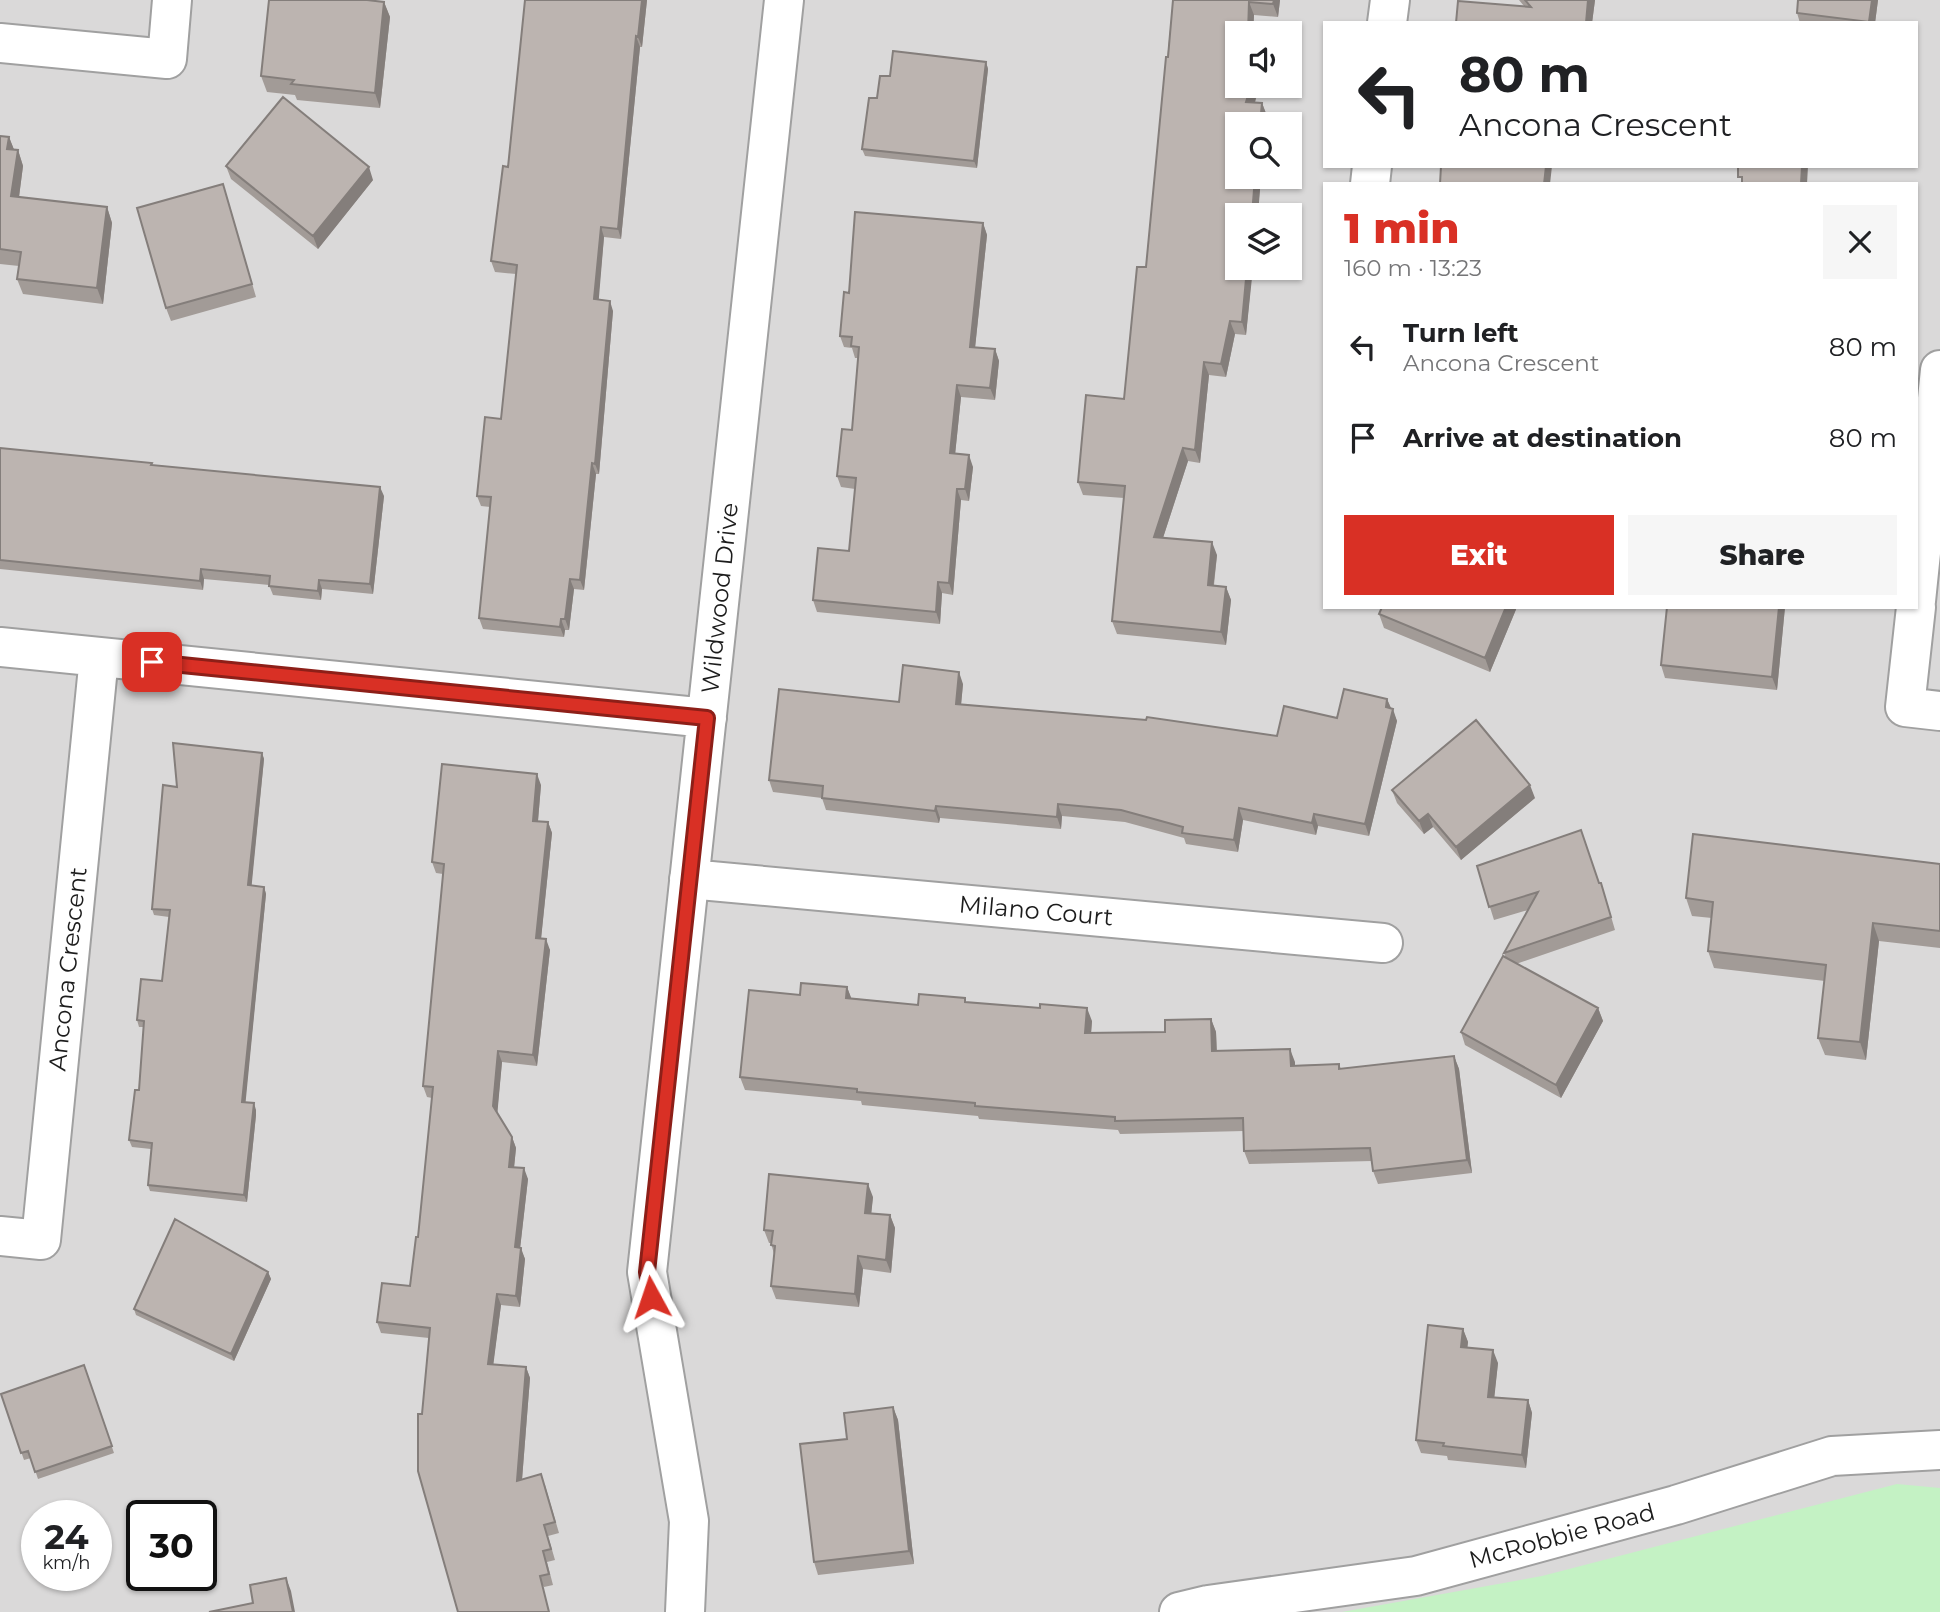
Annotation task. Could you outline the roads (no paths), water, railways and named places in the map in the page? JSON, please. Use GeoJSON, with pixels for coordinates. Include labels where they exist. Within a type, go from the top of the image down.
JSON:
{"type":"FeatureCollection","features":[{"type":"Feature","properties":{"kind":"street"},"geometry":{"type":"LineString","coordinates":[[0,43],[167,60],[172,0]]}},
{"type":"Feature","properties":{"kind":"street","name":"Wildwood Drive"},"geometry":{"type":"LineString","coordinates":[[685,1612],[689,1521],[647,1272],[784,0]]}},
{"type":"Feature","properties":{"kind":"street"},"geometry":{"type":"LineString","coordinates":[[1387,21],[1390,0]]}},
{"type":"Feature","properties":{"kind":"street"},"geometry":{"type":"LineString","coordinates":[[1918,582],[1940,370]]}},
{"type":"Feature","properties":{"kind":"street"},"geometry":{"type":"LineString","coordinates":[[1916,609],[1905,707],[1940,710]]}},
{"type":"Feature","properties":{"kind":"street"},"geometry":{"type":"LineString","coordinates":[[0,647],[707,718]]}},
{"type":"Feature","properties":{"kind":"street","name":"Ancona Crescent"},"geometry":{"type":"LineString","coordinates":[[0,1236],[41,1240],[99,657]]}},
{"type":"Feature","properties":{"kind":"street","name":"Milano Court"},"geometry":{"type":"LineString","coordinates":[[689,879],[1382,943]]}},
{"type":"Feature","properties":{"kind":"street","name":"McRobbie Road"},"geometry":{"type":"LineString","coordinates":[[1180,1612],[1208,1605],[1416,1576],[1676,1506],[1832,1456],[1940,1450]]}}]}
